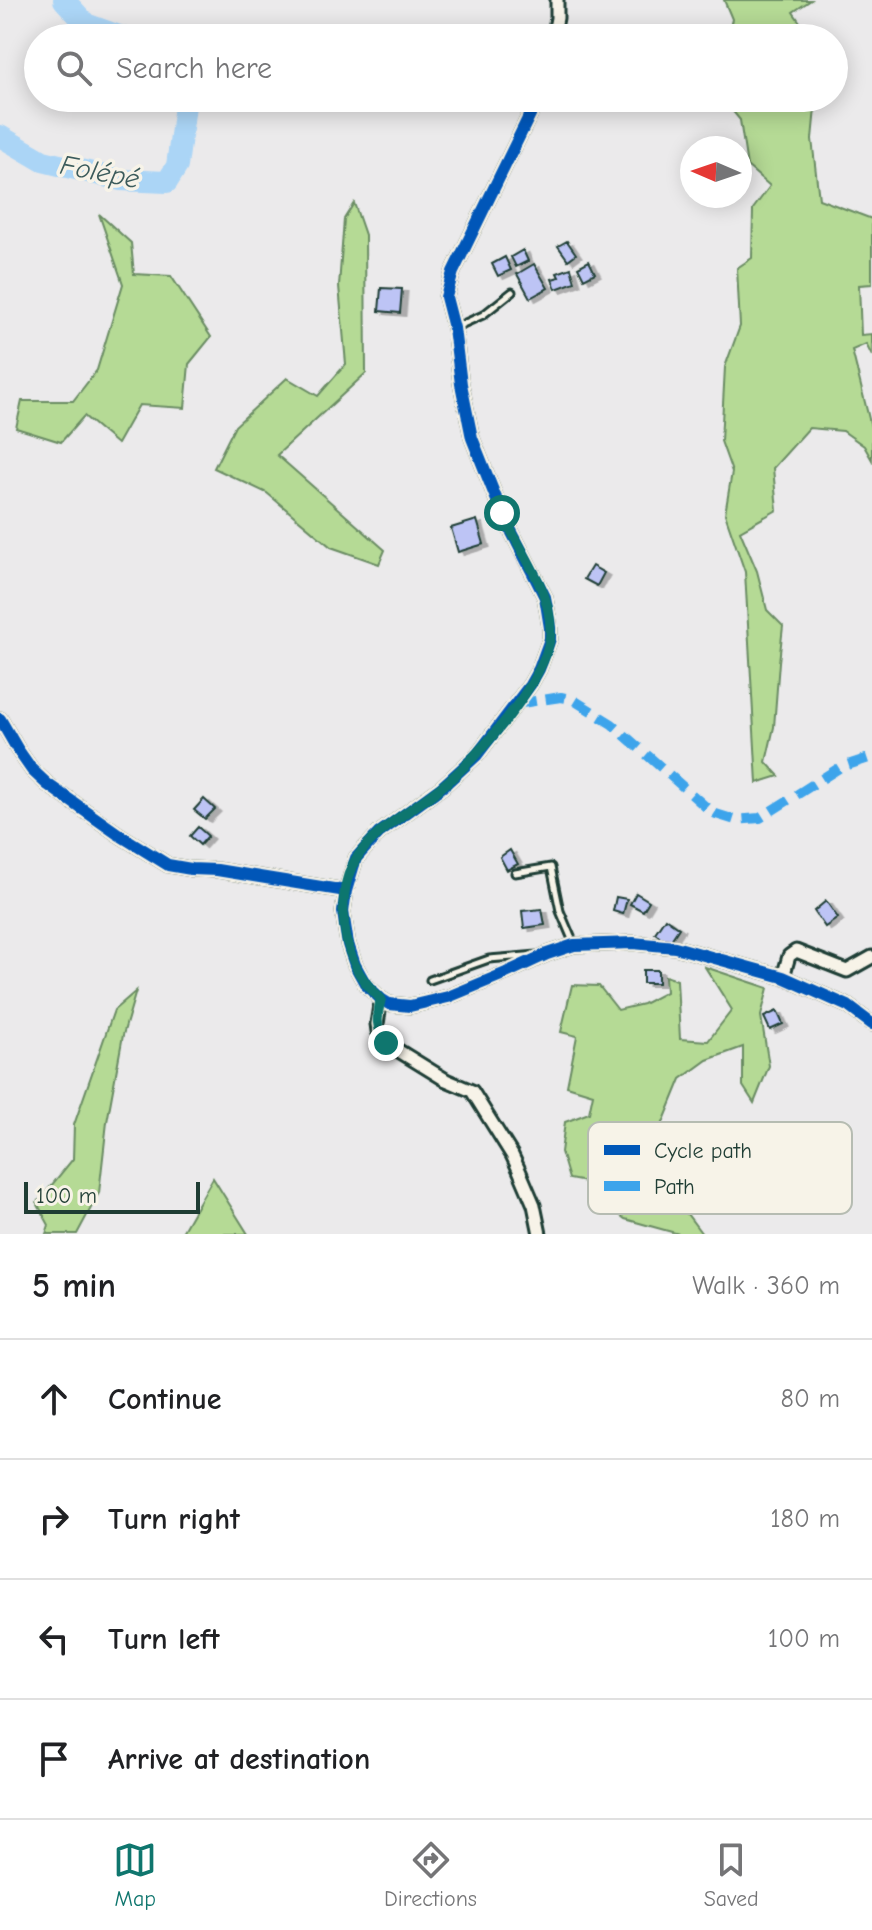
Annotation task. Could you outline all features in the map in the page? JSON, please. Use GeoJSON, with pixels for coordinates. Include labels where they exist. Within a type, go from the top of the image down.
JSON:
{"type":"FeatureCollection","features":[{"type":"Feature","properties":{"kind":"street"},"geometry":{"type":"LineString","coordinates":[[556,24],[557,0]]}},
{"type":"Feature","properties":{"kind":"street"},"geometry":{"type":"LineString","coordinates":[[531,112],[453,272],[446,297],[472,438],[502,513],[545,597],[550,639],[530,685],[493,736],[460,772],[379,833],[356,858],[343,912],[355,965],[366,985],[381,999],[399,1006],[448,997],[574,945],[633,943],[675,947],[783,977],[848,1006],[872,1024]]}},
{"type":"Feature","properties":{"kind":"street"},"geometry":{"type":"LineString","coordinates":[[0,719],[32,770],[47,784],[168,865],[346,891]]}},
{"type":"Feature","properties":{"kind":"street"},"geometry":{"type":"LineString","coordinates":[[783,977],[789,956],[796,951],[847,971],[872,957]]}},
{"type":"Feature","properties":{"kind":"street"},"geometry":{"type":"LineString","coordinates":[[381,999],[377,1024],[386,1043],[446,1080],[472,1091],[512,1155],[534,1205],[540,1234]]}},
{"type":"Feature","properties":{"kind":"lane"},"geometry":{"type":"LineString","coordinates":[[454,328],[483,315],[512,292]]}},
{"type":"Feature","properties":{"kind":"lane"},"geometry":{"type":"LineString","coordinates":[[515,873],[551,867],[560,911],[574,945]]}},
{"type":"Feature","properties":{"kind":"lane"},"geometry":{"type":"LineString","coordinates":[[430,980],[489,959],[547,954]]}},
{"type":"Feature","properties":{"kind":"green space"},"geometry":{"type":"Polygon","coordinates":[[[724,0],[811,0],[793,12],[801,24],[731,24],[732,19],[724,0]]]}},
{"type":"Feature","properties":{"kind":"green space"},"geometry":{"type":"Polygon","coordinates":[[[733,112],[815,112],[812,139],[819,199],[872,219],[872,284],[859,285],[861,335],[872,334],[872,356],[866,344],[852,350],[872,431],[872,460],[864,446],[843,431],[809,428],[773,468],[777,510],[740,531],[757,571],[767,610],[783,626],[774,727],[766,762],[779,776],[757,783],[745,572],[725,514],[732,472],[721,441],[725,367],[740,326],[737,268],[752,258],[753,209],[770,186],[752,170],[752,136],[742,136],[740,120],[733,112]]]}},
{"type":"Feature","properties":{"kind":"green space"},"geometry":{"type":"Polygon","coordinates":[[[354,203],[365,235],[366,373],[277,455],[385,550],[379,564],[331,547],[267,493],[214,468],[235,426],[287,378],[318,396],[346,364],[339,286],[344,219],[354,203]]]}},
{"type":"Feature","properties":{"kind":"green space"},"geometry":{"type":"Polygon","coordinates":[[[99,214],[131,243],[134,274],[171,276],[211,337],[189,364],[185,408],[139,405],[117,444],[84,416],[61,442],[16,428],[22,401],[73,401],[97,370],[123,284],[99,214]]]}},
{"type":"Feature","properties":{"kind":"green space"},"geometry":{"type":"Polygon","coordinates":[[[705,967],[768,988],[761,1016],[769,1066],[754,1103],[743,1086],[743,1047],[707,1060],[681,1079],[663,1122],[588,1122],[588,1183],[569,1179],[561,1152],[565,1122],[589,1113],[593,1094],[567,1086],[577,1036],[561,1032],[572,985],[599,986],[618,1010],[643,1004],[666,992],[665,976],[677,980],[680,1039],[708,1041],[732,1010],[705,967]]]}},
{"type":"Feature","properties":{"kind":"green space"},"geometry":{"type":"Polygon","coordinates":[[[136,991],[123,1035],[107,1122],[99,1193],[77,1234],[46,1234],[49,1225],[37,1203],[73,1159],[74,1125],[114,1010],[136,991]]]}},
{"type":"Feature","properties":{"kind":"green space"},"geometry":{"type":"Polygon","coordinates":[[[213,1178],[248,1234],[181,1234],[213,1178]]]}},
{"type":"Feature","properties":{"kind":"green space"},"geometry":{"type":"Polygon","coordinates":[[[618,1214],[687,1214],[702,1234],[679,1234],[625,1219],[618,1214]]]}},
{"type":"Feature","properties":{"kind":"building"},"geometry":{"type":"Polygon","coordinates":[[[567,241],[576,254],[568,260],[558,246],[567,241]]]}},
{"type":"Feature","properties":{"kind":"building"},"geometry":{"type":"Polygon","coordinates":[[[523,250],[528,261],[516,267],[511,257],[523,250]]]}},
{"type":"Feature","properties":{"kind":"building"},"geometry":{"type":"Polygon","coordinates":[[[505,257],[511,270],[498,276],[492,264],[505,257]]]}},
{"type":"Feature","properties":{"kind":"building"},"geometry":{"type":"Polygon","coordinates":[[[589,261],[595,273],[584,279],[578,267],[589,261]]]}},
{"type":"Feature","properties":{"kind":"building"},"geometry":{"type":"Polygon","coordinates":[[[534,264],[548,288],[530,298],[517,274],[534,264]]]}},
{"type":"Feature","properties":{"kind":"building"},"geometry":{"type":"Polygon","coordinates":[[[571,268],[575,282],[556,289],[552,279],[559,277],[557,273],[571,268]]]}},
{"type":"Feature","properties":{"kind":"building"},"geometry":{"type":"Polygon","coordinates":[[[381,288],[402,289],[400,313],[379,311],[381,288]]]}},
{"type":"Feature","properties":{"kind":"building"},"geometry":{"type":"Polygon","coordinates":[[[477,520],[484,544],[458,552],[451,528],[477,520]]]}},
{"type":"Feature","properties":{"kind":"building"},"geometry":{"type":"Polygon","coordinates":[[[592,566],[604,573],[597,586],[584,579],[592,566]]]}},
{"type":"Feature","properties":{"kind":"building"},"geometry":{"type":"Polygon","coordinates":[[[204,799],[215,809],[205,819],[194,810],[204,799]]]}},
{"type":"Feature","properties":{"kind":"building"},"geometry":{"type":"Polygon","coordinates":[[[198,827],[208,836],[200,845],[190,836],[198,827]]]}},
{"type":"Feature","properties":{"kind":"building"},"geometry":{"type":"Polygon","coordinates":[[[510,850],[518,864],[507,870],[500,857],[510,850]]]}},
{"type":"Feature","properties":{"kind":"building"},"geometry":{"type":"Polygon","coordinates":[[[636,893],[649,901],[643,911],[630,904],[636,893]]]}},
{"type":"Feature","properties":{"kind":"building"},"geometry":{"type":"Polygon","coordinates":[[[616,897],[627,899],[623,914],[613,911],[616,897]]]}},
{"type":"Feature","properties":{"kind":"building"},"geometry":{"type":"Polygon","coordinates":[[[826,901],[838,918],[825,927],[814,911],[826,901]]]}},
{"type":"Feature","properties":{"kind":"building"},"geometry":{"type":"Polygon","coordinates":[[[542,909],[545,925],[524,928],[522,911],[542,909]]]}},
{"type":"Feature","properties":{"kind":"building"},"geometry":{"type":"Polygon","coordinates":[[[665,918],[679,928],[669,943],[655,933],[665,918]]]}},
{"type":"Feature","properties":{"kind":"building"},"geometry":{"type":"Polygon","coordinates":[[[643,970],[658,970],[658,983],[643,983],[643,970]]]}},
{"type":"Feature","properties":{"kind":"building"},"geometry":{"type":"Polygon","coordinates":[[[777,1011],[783,1024],[770,1030],[764,1017],[777,1011]]]}},
{"type":"Feature","properties":{"kind":"waterway","name":"Folépé"},"geometry":{"type":"LineString","coordinates":[[64,0],[86,24]]}},
{"type":"Feature","properties":{"kind":"waterway","name":"Folépé"},"geometry":{"type":"LineString","coordinates":[[0,136],[43,161],[121,180],[167,182],[177,166],[184,112]]}},
{"type":"Feature","properties":{"kind":"marked path"},"geometry":{"type":"LineString","coordinates":[[516,704],[561,697],[572,699],[612,724],[708,809],[735,820],[760,818],[839,768],[872,757]]}},
{"type":"Feature","properties":{"kind":"cycle path"},"geometry":{"type":"LineString","coordinates":[[531,112],[453,272],[446,297],[472,438],[502,513],[545,597],[550,639],[530,685],[477,755],[442,787],[379,833],[356,858],[343,912],[355,965],[366,985],[381,999],[389,1004],[410,1006],[448,997],[574,945],[633,943],[675,947],[783,977],[848,1006],[872,1024]]}},
{"type":"Feature","properties":{"kind":"cycle path"},"geometry":{"type":"LineString","coordinates":[[0,719],[32,770],[47,784],[168,865],[346,891]]}},
{"type":"Feature","properties":{"kind":"route"},"geometry":{"type":"LineString","coordinates":[[386,1043],[377,1024],[381,999],[366,985],[348,944],[343,912],[356,858],[379,833],[442,787],[477,755],[530,685],[550,639],[545,597],[502,513]]}}]}
